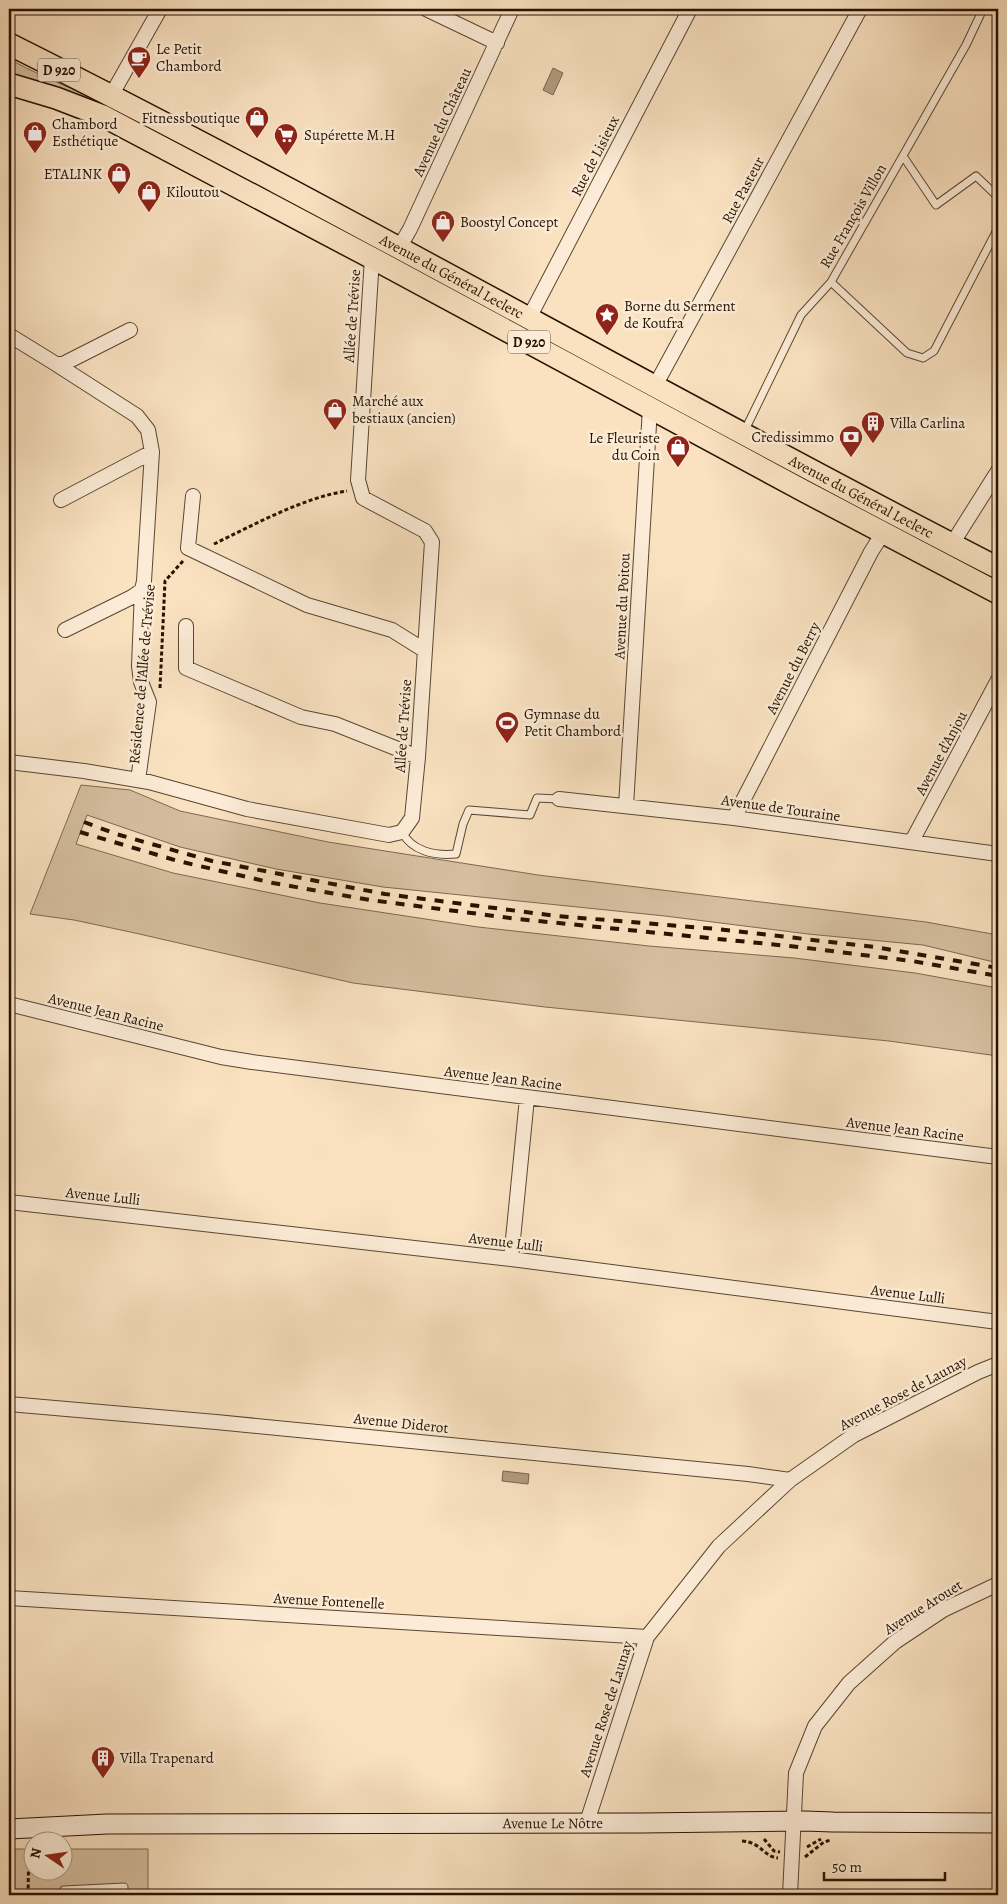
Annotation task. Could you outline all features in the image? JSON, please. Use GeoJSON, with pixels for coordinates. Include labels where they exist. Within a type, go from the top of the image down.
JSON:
{"type":"FeatureCollection","features":[{"type":"Feature","properties":{"kind":"main road","name":"Avenue du Général Leclerc"},"geometry":{"type":"LineString","coordinates":[[9,44],[110,95],[399,248],[743,434],[998,568]]}},
{"type":"Feature","properties":{"kind":"main road","name":"Avenue du Général Leclerc"},"geometry":{"type":"LineString","coordinates":[[9,84],[56,98],[103,116],[998,593]]}},
{"type":"Feature","properties":{"kind":"main road","name":"Avenue Le Nôtre"},"geometry":{"type":"LineString","coordinates":[[9,1819],[107,1824]]}},
{"type":"Feature","properties":{"kind":"main road","name":"Avenue Le Nôtre"},"geometry":{"type":"LineString","coordinates":[[9,1828],[107,1824],[998,1822]]}},
{"type":"Feature","properties":{"kind":"street"},"geometry":{"type":"LineString","coordinates":[[110,95],[160,9]]}},
{"type":"Feature","properties":{"kind":"street"},"geometry":{"type":"LineString","coordinates":[[426,9],[497,43]]}},
{"type":"Feature","properties":{"kind":"street","name":"Avenue du Château"},"geometry":{"type":"LineString","coordinates":[[399,248],[410,229],[512,9]]}},
{"type":"Feature","properties":{"kind":"street","name":"Rue de Lisieux"},"geometry":{"type":"LineString","coordinates":[[529,318],[690,9]]}},
{"type":"Feature","properties":{"kind":"street","name":"Rue Pasteur"},"geometry":{"type":"LineString","coordinates":[[655,386],[860,9]]}},
{"type":"Feature","properties":{"kind":"street","name":"Allée de Trévise"},"geometry":{"type":"LineString","coordinates":[[372,258],[358,480],[363,498],[425,532],[432,542],[418,757],[412,818],[395,833]]}},
{"type":"Feature","properties":{"kind":"street"},"geometry":{"type":"LineString","coordinates":[[56,364],[63,364],[130,330]]}},
{"type":"Feature","properties":{"kind":"street"},"geometry":{"type":"LineString","coordinates":[[9,335],[137,416],[148,430],[152,452],[142,590],[139,666],[141,682],[149,702],[138,780]]}},
{"type":"Feature","properties":{"kind":"street","name":"Avenue du Poitou"},"geometry":{"type":"LineString","coordinates":[[626,806],[650,408]]}},
{"type":"Feature","properties":{"kind":"street"},"geometry":{"type":"LineString","coordinates":[[61,500],[152,452]]}},
{"type":"Feature","properties":{"kind":"street"},"geometry":{"type":"LineString","coordinates":[[952,544],[998,471]]}},
{"type":"Feature","properties":{"kind":"street"},"geometry":{"type":"LineString","coordinates":[[193,496],[188,548],[307,605],[392,630],[424,650]]}},
{"type":"Feature","properties":{"kind":"street","name":"Avenue du Berry"},"geometry":{"type":"LineString","coordinates":[[734,818],[871,552],[883,533]]}},
{"type":"Feature","properties":{"kind":"street"},"geometry":{"type":"LineString","coordinates":[[65,630],[132,597],[142,590]]}},
{"type":"Feature","properties":{"kind":"street"},"geometry":{"type":"LineString","coordinates":[[186,626],[186,668],[302,717],[335,724],[418,757]]}},
{"type":"Feature","properties":{"kind":"street","name":"Avenue d'Anjou"},"geometry":{"type":"LineString","coordinates":[[912,841],[998,680]]}},
{"type":"Feature","properties":{"kind":"street"},"geometry":{"type":"LineString","coordinates":[[9,762],[84,770],[138,780],[246,809],[395,833]]}},
{"type":"Feature","properties":{"kind":"street","name":"Avenue de Touraine"},"geometry":{"type":"LineString","coordinates":[[559,799],[734,818],[998,854]]}},
{"type":"Feature","properties":{"kind":"street","name":"Avenue Jean Racine"},"geometry":{"type":"LineString","coordinates":[[9,1004],[221,1058],[998,1157]]}},
{"type":"Feature","properties":{"kind":"street"},"geometry":{"type":"LineString","coordinates":[[511,1258],[527,1098]]}},
{"type":"Feature","properties":{"kind":"street","name":"Avenue Lulli"},"geometry":{"type":"LineString","coordinates":[[9,1202],[511,1258],[998,1322]]}},
{"type":"Feature","properties":{"kind":"street","name":"Avenue Rose de Launay"},"geometry":{"type":"LineString","coordinates":[[587,1822],[647,1636],[719,1546],[790,1480],[854,1435],[978,1372],[998,1364]]}},
{"type":"Feature","properties":{"kind":"street","name":"Avenue Diderot"},"geometry":{"type":"LineString","coordinates":[[9,1404],[255,1425],[748,1474],[790,1480]]}},
{"type":"Feature","properties":{"kind":"street","name":"Avenue Arouet"},"geometry":{"type":"LineString","coordinates":[[790,1895],[796,1773],[815,1726],[849,1683],[894,1642],[943,1610],[998,1584]]}},
{"type":"Feature","properties":{"kind":"street","name":"Avenue Fontenelle"},"geometry":{"type":"LineString","coordinates":[[9,1598],[647,1636]]}},
{"type":"Feature","properties":{"kind":"lane","name":"Rue François Villon"},"geometry":{"type":"LineString","coordinates":[[743,434],[801,315],[831,282],[966,44],[983,9]]}},
{"type":"Feature","properties":{"kind":"lane"},"geometry":{"type":"LineString","coordinates":[[903,156],[936,205],[976,176],[998,197]]}},
{"type":"Feature","properties":{"kind":"lane"},"geometry":{"type":"LineString","coordinates":[[831,282],[907,353],[923,358],[934,351],[998,228]]}},
{"type":"Feature","properties":{"kind":"lane"},"geometry":{"type":"LineString","coordinates":[[395,833],[422,851],[456,854],[463,824],[469,810],[530,815],[537,798],[559,799]]}},
{"type":"Feature","properties":{"kind":"lane"},"geometry":{"type":"LineString","coordinates":[[64,1895],[64,1890],[124,1887],[124,1895]]}},
{"type":"Feature","properties":{"kind":"path","name":"Résidence de l'Allée de Trévise"},"geometry":{"type":"LineString","coordinates":[[159,695],[165,581],[184,558],[267,518],[331,493],[360,489]]}},
{"type":"Feature","properties":{"kind":"path"},"geometry":{"type":"LineString","coordinates":[[28,1882],[28,1895]]}},
{"type":"Feature","properties":{"kind":"shaded area"},"geometry":{"type":"Polygon","coordinates":[[[9,59],[144,122],[141,127],[9,77],[9,59]]]}},
{"type":"Feature","properties":{"kind":"shaded area"},"geometry":{"type":"Polygon","coordinates":[[[553,68],[563,73],[553,95],[543,90],[553,68]]]}},
{"type":"Feature","properties":{"kind":"shaded area"},"geometry":{"type":"Polygon","coordinates":[[[81,785],[130,790],[180,811],[328,842],[538,875],[926,922],[998,935],[998,963],[923,945],[383,887],[276,869],[180,847],[87,815],[76,844],[173,873],[320,903],[478,927],[649,946],[794,958],[915,973],[998,988],[998,1056],[889,1041],[545,1007],[353,983],[135,933],[74,920],[30,914],[81,785]]]}},
{"type":"Feature","properties":{"kind":"shaded area"},"geometry":{"type":"Polygon","coordinates":[[[503,1471],[529,1474],[528,1484],[502,1481],[503,1471]]]}},
{"type":"Feature","properties":{"kind":"shaded area"},"geometry":{"type":"Polygon","coordinates":[[[9,1849],[22,1849],[22,1882],[72,1882],[72,1849],[148,1849],[148,1895],[9,1895],[9,1849]]]}},
{"type":"Feature","properties":{"kind":"railway"},"geometry":{"type":"LineString","coordinates":[[84,822],[116,834],[212,861],[385,894],[557,916],[717,929],[875,947],[998,968]]}},
{"type":"Feature","properties":{"kind":"railway"},"geometry":{"type":"LineString","coordinates":[[80,832],[178,861],[273,883],[370,900],[518,919],[799,947],[912,961],[998,976]]}},
{"type":"Feature","properties":{"kind":"place","name":"Le Petit Chambord"},"geometry":{"type":"Point","coordinates":[139,79]}},
{"type":"Feature","properties":{"kind":"place","name":"Fitnessboutique"},"geometry":{"type":"Point","coordinates":[257,139]}},
{"type":"Feature","properties":{"kind":"place","name":"Chambord Esthétique"},"geometry":{"type":"Point","coordinates":[35,154]}},
{"type":"Feature","properties":{"kind":"place","name":"Supérette M.H"},"geometry":{"type":"Point","coordinates":[286,156]}},
{"type":"Feature","properties":{"kind":"place","name":"ETALINK"},"geometry":{"type":"Point","coordinates":[119,195]}},
{"type":"Feature","properties":{"kind":"place","name":"Kiloutou"},"geometry":{"type":"Point","coordinates":[149,213]}},
{"type":"Feature","properties":{"kind":"place","name":"Boostyl Concept"},"geometry":{"type":"Point","coordinates":[443,243]}},
{"type":"Feature","properties":{"kind":"place","name":"Borne du Serment de Koufra"},"geometry":{"type":"Point","coordinates":[607,336]}},
{"type":"Feature","properties":{"kind":"place","name":"Marché aux bestiaux (ancien)"},"geometry":{"type":"Point","coordinates":[335,431]}},
{"type":"Feature","properties":{"kind":"place","name":"Villa Carlina"},"geometry":{"type":"Point","coordinates":[873,444]}},
{"type":"Feature","properties":{"kind":"place","name":"Credissimmo"},"geometry":{"type":"Point","coordinates":[851,458]}},
{"type":"Feature","properties":{"kind":"place","name":"Le Fleuriste du Coin"},"geometry":{"type":"Point","coordinates":[678,468]}},
{"type":"Feature","properties":{"kind":"place","name":"Gymnase du Petit Chambord"},"geometry":{"type":"Point","coordinates":[507,744]}},
{"type":"Feature","properties":{"kind":"place","name":"Villa Trapenard"},"geometry":{"type":"Point","coordinates":[103,1779]}}]}
